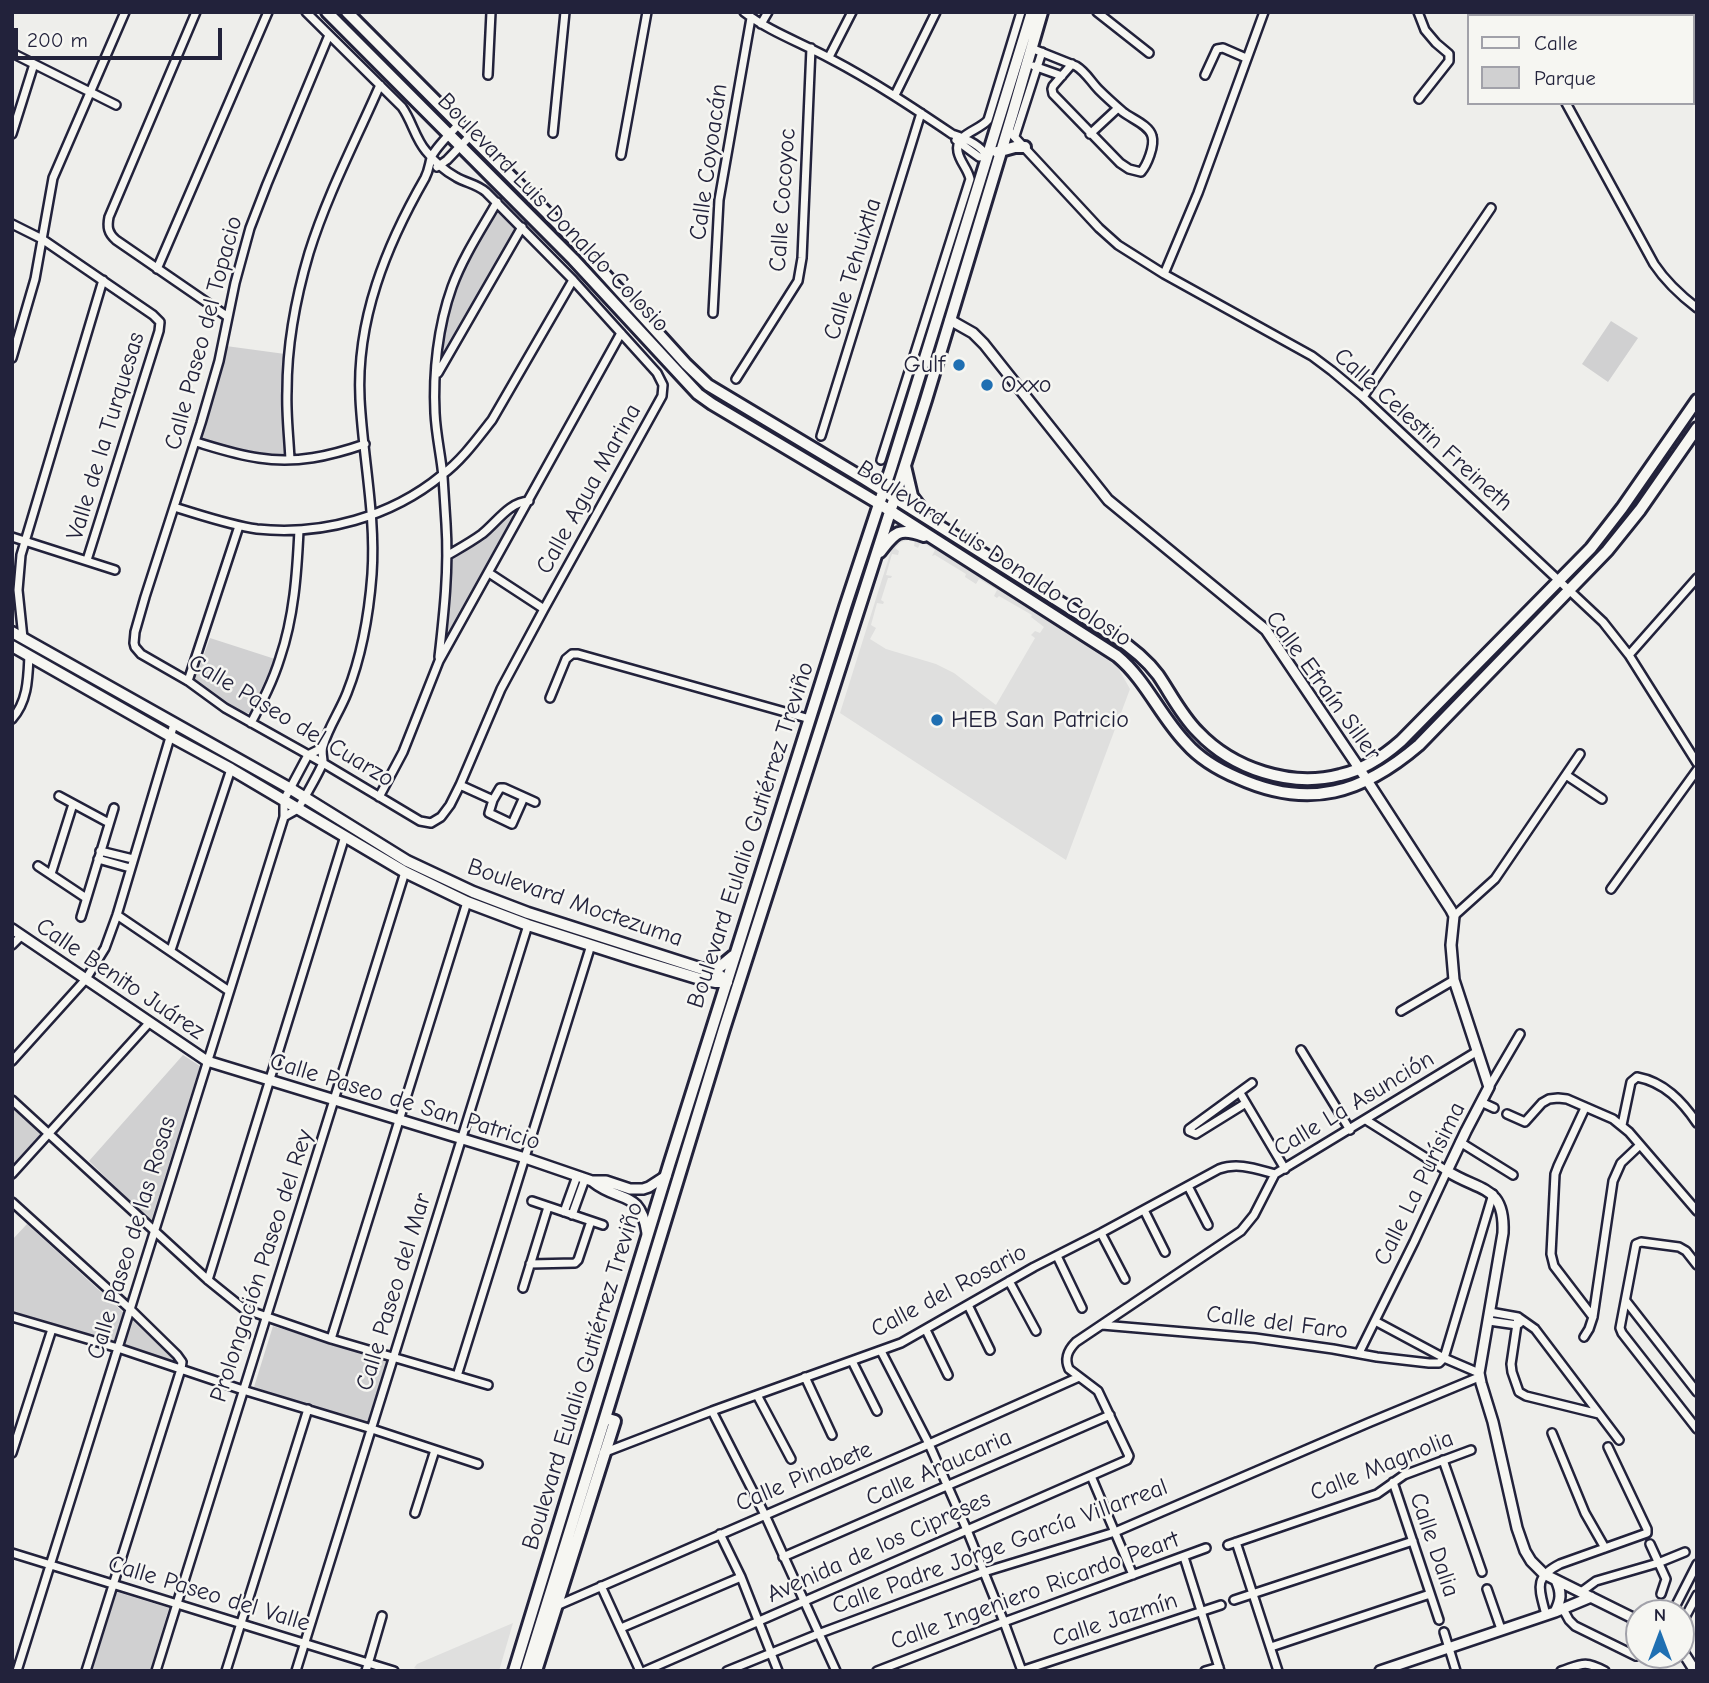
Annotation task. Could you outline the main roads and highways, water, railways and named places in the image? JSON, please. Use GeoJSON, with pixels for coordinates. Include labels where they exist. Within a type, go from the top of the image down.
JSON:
{"type":"FeatureCollection","features":[{"type":"Feature","properties":{"kind":"main road","name":"Boulevard Luis Donaldo Colosio"},"geometry":{"type":"LineString","coordinates":[[327,12],[573,259],[698,394],[890,510],[1106,648],[1128,664],[1185,743],[1226,773],[1272,791],[1321,794],[1341,790],[1368,781],[1401,761],[1608,551],[1697,428]]}},
{"type":"Feature","properties":{"kind":"main road","name":"Boulevard Luis Donaldo Colosio"},"geometry":{"type":"LineString","coordinates":[[347,12],[571,237],[698,376],[1114,636],[1143,658],[1157,674],[1196,731],[1210,744],[1252,769],[1297,779],[1320,779],[1359,768],[1390,751],[1560,580],[1606,529],[1697,400]]}},
{"type":"Feature","properties":{"kind":"main road","name":"Boulevard Eulalio Gutiérrez Treviño"},"geometry":{"type":"LineString","coordinates":[[526,1671],[724,1029],[743,950],[810,719],[1032,12]]}},
{"type":"Feature","properties":{"kind":"main road","name":"Boulevard Eulalio Gutiérrez Treviño"},"geometry":{"type":"LineString","coordinates":[[514,1671],[727,982],[743,950],[852,634],[991,184],[1002,150],[1011,133],[1037,50],[1042,12]]}},
{"type":"Feature","properties":{"kind":"main road"},"geometry":{"type":"LineString","coordinates":[[1005,102],[1003,116],[1011,133]]}},
{"type":"Feature","properties":{"kind":"main road"},"geometry":{"type":"LineString","coordinates":[[991,184],[988,156],[1002,150],[1025,147]]}},
{"type":"Feature","properties":{"kind":"main road"},"geometry":{"type":"LineString","coordinates":[[928,347],[950,320],[945,309],[961,253],[962,238]]}},
{"type":"Feature","properties":{"kind":"main road"},"geometry":{"type":"LineString","coordinates":[[904,466],[912,496],[930,520]]}},
{"type":"Feature","properties":{"kind":"main road"},"geometry":{"type":"LineString","coordinates":[[863,478],[876,478],[891,468]]}},
{"type":"Feature","properties":{"kind":"main road"},"geometry":{"type":"LineString","coordinates":[[876,556],[891,537],[900,531],[915,532],[941,542]]}},
{"type":"Feature","properties":{"kind":"main road"},"geometry":{"type":"LineString","coordinates":[[1043,608],[1046,603],[1050,603],[1101,634],[1114,636]]}},
{"type":"Feature","properties":{"kind":"main road","name":"Boulevard Moctezuma"},"geometry":{"type":"LineString","coordinates":[[12,632],[304,797],[407,861],[473,892],[528,913],[705,969],[718,974],[727,982]]}},
{"type":"Feature","properties":{"kind":"main road"},"geometry":{"type":"LineString","coordinates":[[835,639],[852,634]]}},
{"type":"Feature","properties":{"kind":"main road","name":"Boulevard Moctezuma"},"geometry":{"type":"LineString","coordinates":[[12,646],[285,800],[405,872],[467,902],[528,925],[700,979],[727,982]]}},
{"type":"Feature","properties":{"kind":"main road"},"geometry":{"type":"LineString","coordinates":[[705,969],[726,964],[743,950]]}},
{"type":"Feature","properties":{"kind":"main road"},"geometry":{"type":"LineString","coordinates":[[724,1029],[730,993],[727,982]]}},
{"type":"Feature","properties":{"kind":"main road","name":"Boulevard Eulalio Gutiérrez Treviño"},"geometry":{"type":"LineString","coordinates":[[536,1671],[615,1421],[605,1418]]}},
{"type":"Feature","properties":{"kind":"place","name":"Gulf"},"geometry":{"type":"Point","coordinates":[959,365]}},
{"type":"Feature","properties":{"kind":"place","name":"Oxxo"},"geometry":{"type":"Point","coordinates":[987,385]}},
{"type":"Feature","properties":{"kind":"place","name":"HEB San Patricio"},"geometry":{"type":"Point","coordinates":[937,720]}}]}
